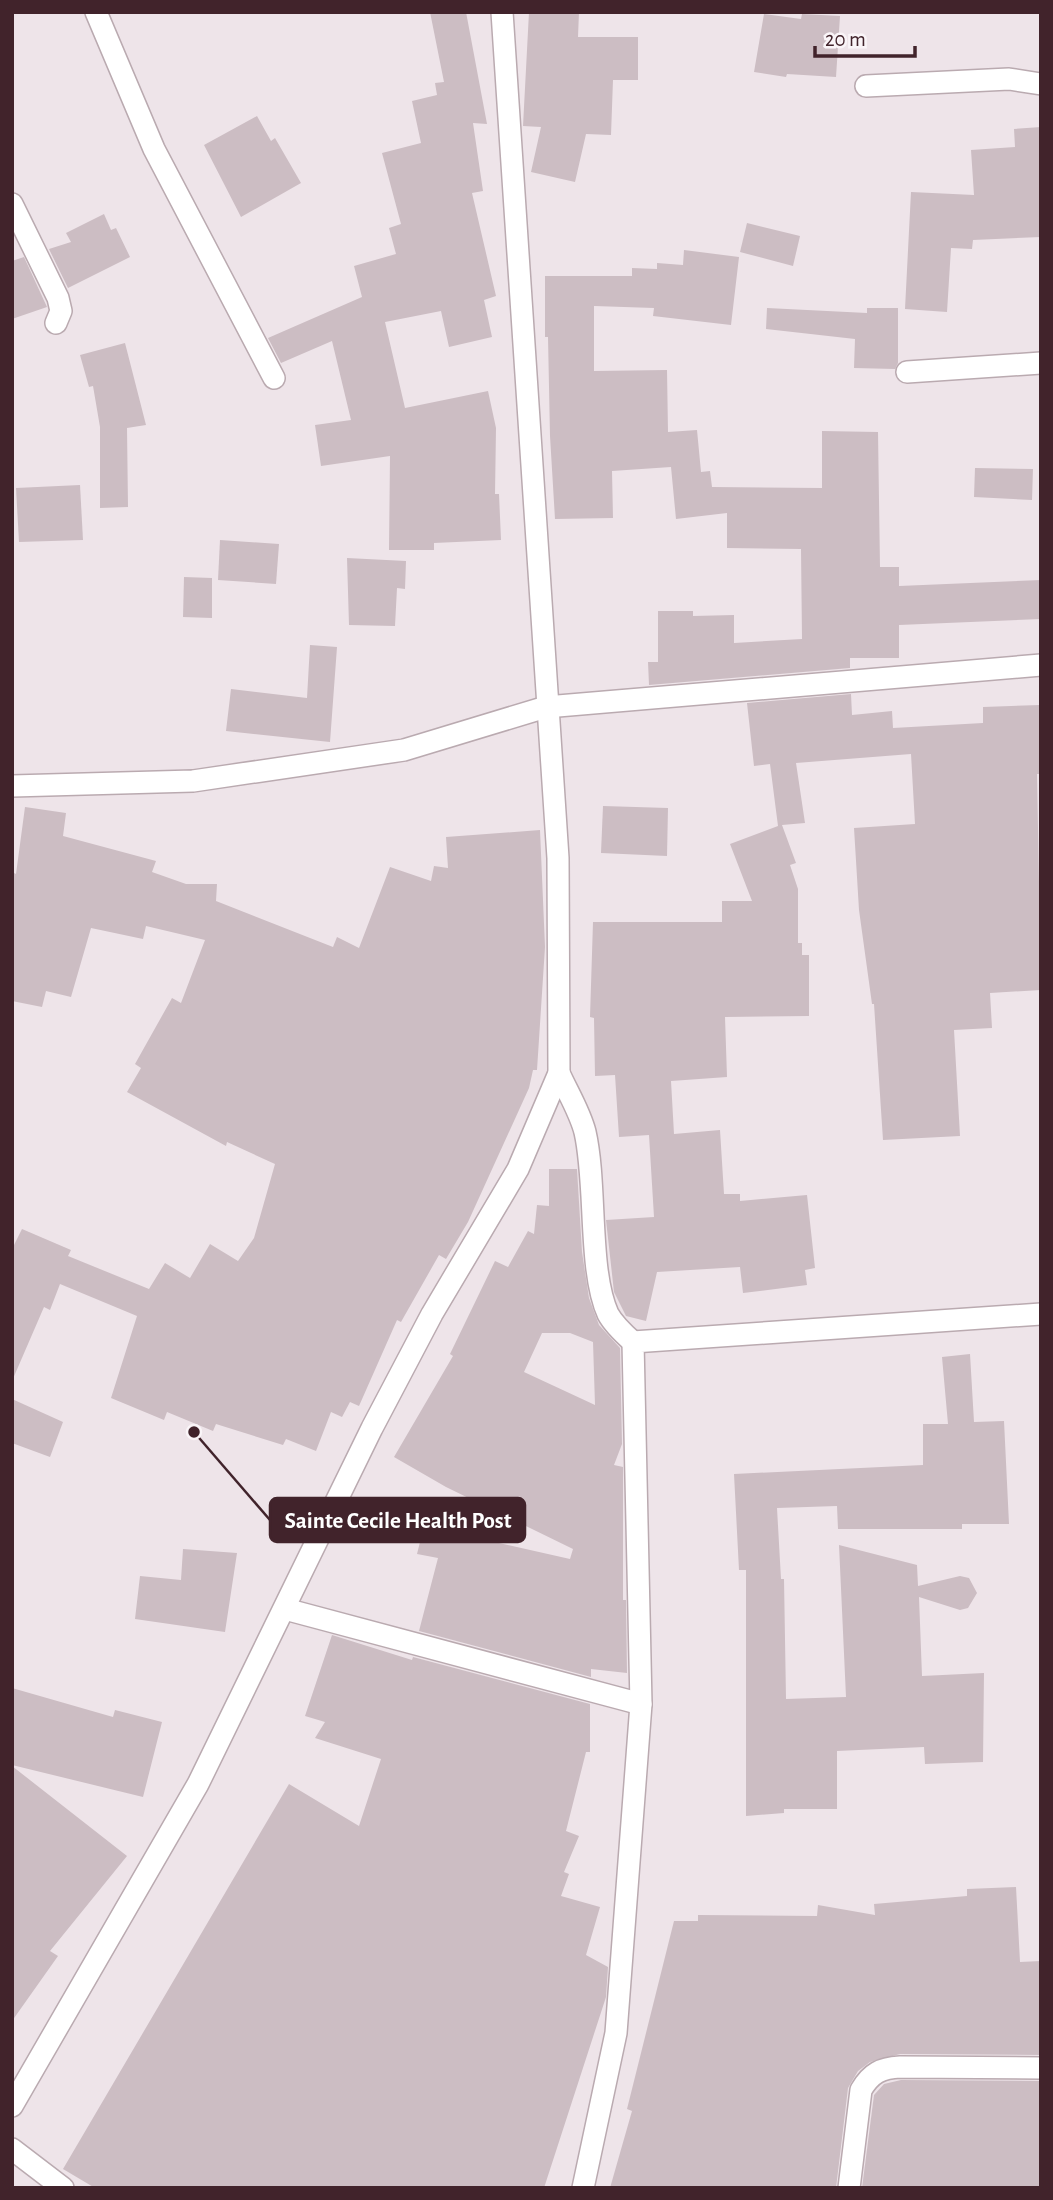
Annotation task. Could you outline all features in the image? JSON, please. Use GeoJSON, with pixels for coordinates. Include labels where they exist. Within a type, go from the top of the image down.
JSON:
{"type":"FeatureCollection","features":[{"type":"Feature","properties":{"kind":"street"},"geometry":{"type":"LineString","coordinates":[[96,12],[154,149],[274,379]]}},
{"type":"Feature","properties":{"kind":"street"},"geometry":{"type":"LineString","coordinates":[[12,2106],[198,1784],[372,1428],[432,1314],[518,1169],[559,1073],[558,858],[502,12]]}},
{"type":"Feature","properties":{"kind":"street"},"geometry":{"type":"LineString","coordinates":[[866,86],[1009,79],[1041,84]]}},
{"type":"Feature","properties":{"kind":"street"},"geometry":{"type":"LineString","coordinates":[[12,204],[58,298],[61,311],[56,323]]}},
{"type":"Feature","properties":{"kind":"street"},"geometry":{"type":"LineString","coordinates":[[907,372],[1041,363]]}},
{"type":"Feature","properties":{"kind":"street"},"geometry":{"type":"LineString","coordinates":[[12,786],[193,781],[404,750],[546,707],[1041,665]]}},
{"type":"Feature","properties":{"kind":"street"},"geometry":{"type":"LineString","coordinates":[[559,1073],[584,1129],[593,1182],[597,1262],[604,1303],[609,1316],[633,1342],[641,1704],[616,2033],[583,2188]]}},
{"type":"Feature","properties":{"kind":"street"},"geometry":{"type":"LineString","coordinates":[[633,1342],[1041,1314]]}},
{"type":"Feature","properties":{"kind":"street"},"geometry":{"type":"LineString","coordinates":[[285,1609],[641,1704]]}},
{"type":"Feature","properties":{"kind":"street"},"geometry":{"type":"LineString","coordinates":[[849,2188],[860,2090],[869,2076],[884,2068],[900,2067],[1041,2068]]}},
{"type":"Feature","properties":{"kind":"street"},"geometry":{"type":"LineString","coordinates":[[12,2149],[63,2188]]}},
{"type":"Feature","properties":{"kind":"building"},"geometry":{"type":"Polygon","coordinates":[[[430,12],[466,12],[487,124],[473,123],[483,191],[472,193],[496,296],[484,300],[492,337],[449,347],[441,311],[385,322],[405,408],[488,391],[496,428],[495,494],[499,494],[501,540],[434,543],[434,550],[389,550],[390,456],[321,466],[315,425],[351,420],[332,341],[281,363],[268,338],[362,297],[354,266],[396,254],[389,228],[401,224],[382,153],[421,143],[412,101],[437,95],[435,83],[444,82],[430,12]]]}},
{"type":"Feature","properties":{"kind":"building"},"geometry":{"type":"Polygon","coordinates":[[[529,12],[579,12],[578,37],[638,37],[638,80],[613,80],[611,135],[586,134],[575,182],[531,172],[541,127],[523,126],[529,12]]]}},
{"type":"Feature","properties":{"kind":"building"},"geometry":{"type":"Polygon","coordinates":[[[764,14],[801,19],[802,14],[840,16],[836,77],[787,74],[786,77],[754,72],[764,14]]]}},
{"type":"Feature","properties":{"kind":"building"},"geometry":{"type":"Polygon","coordinates":[[[257,116],[271,141],[275,138],[301,183],[241,217],[204,145],[257,116]]]}},
{"type":"Feature","properties":{"kind":"building"},"geometry":{"type":"Polygon","coordinates":[[[1041,127],[1041,237],[973,240],[972,249],[951,248],[947,312],[905,309],[911,192],[974,195],[971,150],[1015,147],[1014,129],[1041,127]]]}},
{"type":"Feature","properties":{"kind":"building"},"geometry":{"type":"Polygon","coordinates":[[[104,214],[111,230],[116,228],[130,257],[68,288],[49,249],[71,242],[66,233],[104,214]]]}},
{"type":"Feature","properties":{"kind":"building"},"geometry":{"type":"Polygon","coordinates":[[[747,223],[800,236],[793,266],[740,252],[747,223]]]}},
{"type":"Feature","properties":{"kind":"building"},"geometry":{"type":"Polygon","coordinates":[[[684,250],[739,257],[731,325],[653,316],[654,308],[594,306],[594,371],[667,370],[668,432],[697,430],[701,472],[710,471],[712,487],[822,488],[822,431],[878,432],[880,567],[899,567],[899,586],[1041,580],[1041,619],[899,625],[899,658],[850,658],[850,668],[649,685],[648,662],[658,662],[658,611],[693,611],[693,616],[734,615],[734,643],[802,639],[801,549],[727,548],[727,513],[676,519],[671,467],[612,471],[613,518],[555,519],[548,337],[545,337],[545,276],[632,276],[632,268],[657,269],[657,263],[683,265],[684,250]]]}},
{"type":"Feature","properties":{"kind":"building"},"geometry":{"type":"Polygon","coordinates":[[[24,257],[47,307],[12,319],[12,261],[24,257]]]}},
{"type":"Feature","properties":{"kind":"building"},"geometry":{"type":"Polygon","coordinates":[[[767,308],[867,313],[867,308],[898,308],[898,363],[895,369],[854,368],[855,339],[766,329],[767,308]]]}},
{"type":"Feature","properties":{"kind":"building"},"geometry":{"type":"Polygon","coordinates":[[[125,343],[146,425],[127,428],[128,507],[100,508],[100,427],[93,386],[89,387],[80,355],[125,343]]]}},
{"type":"Feature","properties":{"kind":"building"},"geometry":{"type":"Polygon","coordinates":[[[975,468],[1033,469],[1032,500],[974,497],[975,468]]]}},
{"type":"Feature","properties":{"kind":"building"},"geometry":{"type":"Polygon","coordinates":[[[80,485],[83,540],[19,542],[16,488],[80,485]]]}},
{"type":"Feature","properties":{"kind":"building"},"geometry":{"type":"Polygon","coordinates":[[[220,540],[279,544],[276,584],[218,580],[220,540]]]}},
{"type":"Feature","properties":{"kind":"building"},"geometry":{"type":"Polygon","coordinates":[[[347,558],[406,561],[405,589],[397,588],[395,626],[349,625],[347,558]]]}},
{"type":"Feature","properties":{"kind":"building"},"geometry":{"type":"Polygon","coordinates":[[[184,577],[212,578],[212,618],[183,617],[184,577]]]}},
{"type":"Feature","properties":{"kind":"building"},"geometry":{"type":"Polygon","coordinates":[[[310,645],[337,647],[330,742],[226,731],[231,689],[307,698],[310,645]]]}},
{"type":"Feature","properties":{"kind":"building"},"geometry":{"type":"Polygon","coordinates":[[[851,694],[852,715],[892,711],[893,728],[983,723],[983,707],[1040,705],[1041,774],[1037,774],[1041,990],[990,993],[992,1028],[954,1030],[960,1136],[883,1140],[874,1004],[859,910],[854,828],[915,824],[911,754],[796,763],[805,823],[782,825],[796,863],[790,865],[798,889],[798,943],[802,943],[802,955],[809,955],[809,1016],[725,1017],[727,1077],[671,1081],[674,1134],[720,1130],[724,1194],[740,1194],[740,1201],[807,1195],[815,1268],[805,1270],[807,1285],[743,1293],[740,1267],[657,1272],[646,1321],[626,1316],[614,1292],[606,1220],[654,1217],[649,1135],[619,1137],[615,1075],[595,1076],[594,1018],[590,1017],[593,922],[722,922],[722,901],[752,901],[730,844],[778,826],[770,764],[754,766],[747,703],[851,694]]]}},
{"type":"Feature","properties":{"kind":"building"},"geometry":{"type":"Polygon","coordinates":[[[603,806],[668,808],[667,856],[601,853],[603,806]]]}},
{"type":"Feature","properties":{"kind":"building"},"geometry":{"type":"Polygon","coordinates":[[[25,807],[66,813],[63,836],[156,861],[152,872],[186,884],[217,884],[216,901],[333,947],[337,937],[359,948],[390,867],[431,881],[434,866],[448,868],[446,837],[540,830],[545,947],[537,1070],[533,1070],[529,1088],[468,1222],[446,1259],[439,1255],[401,1322],[397,1320],[359,1406],[350,1402],[342,1417],[331,1412],[316,1451],[286,1439],[283,1445],[216,1424],[213,1431],[167,1412],[164,1420],[111,1398],[137,1316],[60,1284],[50,1310],[44,1307],[12,1381],[12,1249],[22,1229],[71,1250],[68,1256],[149,1289],[165,1263],[190,1278],[210,1244],[238,1261],[254,1238],[275,1164],[227,1142],[226,1146],[127,1092],[141,1068],[135,1064],[172,998],[181,1003],[205,940],[146,926],[143,939],[91,928],[71,997],[46,991],[42,1007],[12,1001],[12,872],[16,874],[25,807]]]}},
{"type":"Feature","properties":{"kind":"building"},"geometry":{"type":"Polygon","coordinates":[[[549,1169],[577,1169],[582,1252],[589,1298],[599,1325],[620,1348],[622,1444],[614,1465],[623,1467],[623,1600],[626,1600],[627,1673],[591,1669],[591,1677],[419,1631],[438,1558],[417,1554],[424,1526],[570,1559],[573,1549],[446,1487],[394,1457],[453,1356],[450,1354],[495,1261],[508,1267],[528,1231],[534,1234],[537,1205],[549,1206],[549,1169]],[[542,1333],[524,1372],[595,1405],[593,1342],[570,1333],[542,1333]]]}},
{"type":"Feature","properties":{"kind":"building"},"geometry":{"type":"Polygon","coordinates":[[[970,1354],[974,1422],[1004,1421],[1009,1524],[962,1524],[962,1529],[838,1529],[837,1506],[777,1508],[781,1579],[784,1579],[786,1699],[846,1697],[839,1545],[917,1565],[918,1586],[960,1576],[969,1578],[977,1593],[968,1608],[960,1610],[919,1597],[922,1676],[984,1673],[983,1762],[925,1764],[924,1747],[837,1751],[837,1809],[784,1809],[784,1813],[746,1816],[746,1570],[739,1570],[734,1474],[923,1465],[923,1424],[948,1424],[942,1357],[970,1354]]]}},
{"type":"Feature","properties":{"kind":"building"},"geometry":{"type":"Polygon","coordinates":[[[12,1399],[63,1422],[50,1457],[12,1443],[12,1399]]]}},
{"type":"Feature","properties":{"kind":"building"},"geometry":{"type":"Polygon","coordinates":[[[183,1549],[237,1553],[225,1632],[135,1619],[140,1576],[181,1580],[183,1549]]]}},
{"type":"Feature","properties":{"kind":"building"},"geometry":{"type":"Polygon","coordinates":[[[332,1635],[412,1660],[413,1657],[590,1704],[590,1752],[586,1752],[566,1831],[579,1836],[564,1872],[569,1874],[561,1896],[600,1907],[586,1955],[608,1967],[606,1997],[544,2188],[95,2188],[63,2169],[289,1784],[359,1826],[381,1759],[315,1738],[325,1722],[305,1716],[332,1635]]]}},
{"type":"Feature","properties":{"kind":"building"},"geometry":{"type":"Polygon","coordinates":[[[12,1688],[113,1717],[115,1710],[162,1722],[143,1797],[12,1765],[12,1688]]]}},
{"type":"Feature","properties":{"kind":"building"},"geometry":{"type":"Polygon","coordinates":[[[12,1766],[127,1856],[50,1951],[58,1956],[12,2021],[12,1766]]]}},
{"type":"Feature","properties":{"kind":"building"},"geometry":{"type":"Polygon","coordinates":[[[1016,1887],[1020,1962],[1041,1961],[1041,2055],[900,2054],[870,2062],[858,2071],[848,2088],[836,2188],[610,2188],[632,2111],[627,2109],[674,1921],[698,1921],[698,1915],[817,1916],[818,1905],[875,1915],[874,1904],[967,1896],[967,1889],[1016,1887]]]}},
{"type":"Feature","properties":{"kind":"building"},"geometry":{"type":"Polygon","coordinates":[[[901,2080],[1041,2081],[1039,2188],[862,2188],[874,2095],[884,2084],[901,2080]]]}},
{"type":"Feature","properties":{"kind":"place","name":"Sainte Cecile Health Post"},"geometry":{"type":"Point","coordinates":[194,1432]}}]}
